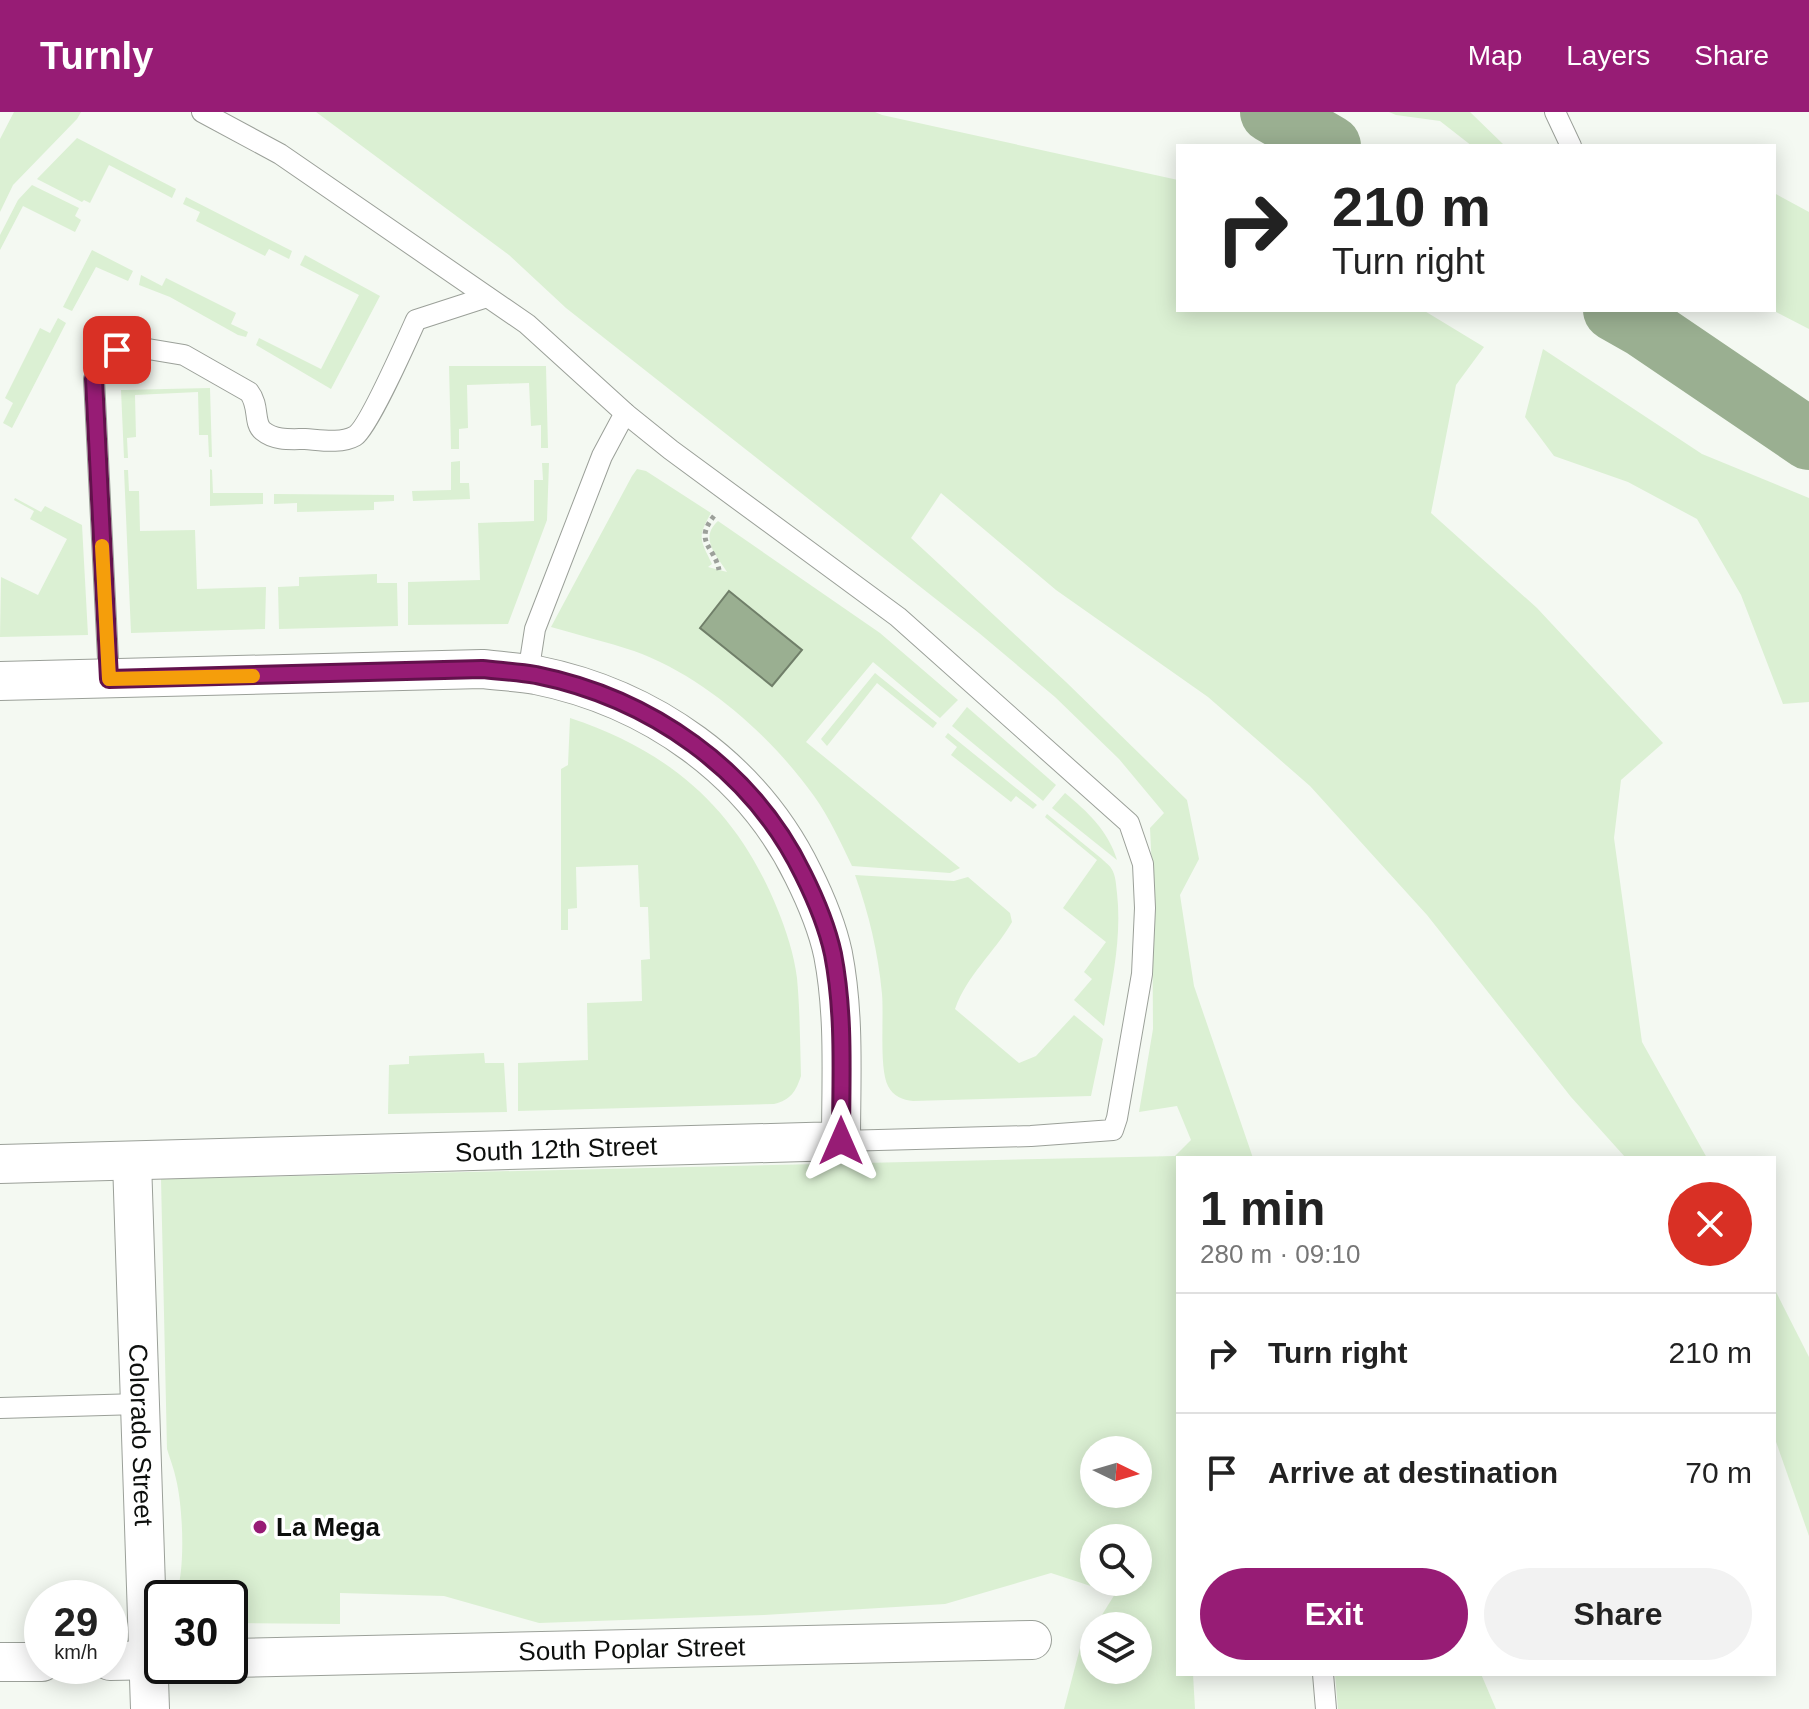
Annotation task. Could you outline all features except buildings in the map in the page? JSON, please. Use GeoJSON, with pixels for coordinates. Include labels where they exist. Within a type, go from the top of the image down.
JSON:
{"type":"FeatureCollection","features":[{"type":"Feature","properties":{"kind":"street"},"geometry":{"type":"LineString","coordinates":[[0,681],[482,669],[528,674],[586,688],[636,708],[681,733],[720,764],[763,808],[791,849],[818,904],[832,952],[841,1012],[841,1141]]}},
{"type":"Feature","properties":{"kind":"street","name":"South 12th Street"},"geometry":{"type":"LineString","coordinates":[[0,1164],[841,1141]]}},
{"type":"Feature","properties":{"kind":"street","name":"Colorado Street"},"geometry":{"type":"LineString","coordinates":[[132,1161],[139,1404],[150,1580]]}},
{"type":"Feature","properties":{"kind":"street","name":"South Poplar Street"},"geometry":{"type":"LineString","coordinates":[[248,1658],[1032,1640]]}},
{"type":"Feature","properties":{"kind":"street"},"geometry":{"type":"LineString","coordinates":[[0,1662],[24,1662]]}},
{"type":"Feature","properties":{"kind":"street","name":"Colorado Street"},"geometry":{"type":"LineString","coordinates":[[150,1709],[153,1684]]}},
{"type":"Feature","properties":{"kind":"lane"},"geometry":{"type":"LineString","coordinates":[[202,112],[280,154],[527,324],[625,413],[602,456],[535,629],[528,674]]}},
{"type":"Feature","properties":{"kind":"lane"},"geometry":{"type":"LineString","coordinates":[[1555,112],[1570,144]]}},
{"type":"Feature","properties":{"kind":"lane"},"geometry":{"type":"LineString","coordinates":[[109,679],[94,379],[102,360],[117,350],[136,347],[184,355],[249,392],[257,409],[260,429],[268,434],[281,439],[339,440],[356,435],[367,420],[416,320],[487,297]]}},
{"type":"Feature","properties":{"kind":"lane","name":"South 12th Street"},"geometry":{"type":"LineString","coordinates":[[625,413],[898,617],[1129,823],[1143,864],[1142,974],[1113,1130],[1031,1136],[841,1141]]}},
{"type":"Feature","properties":{"kind":"lane"},"geometry":{"type":"LineString","coordinates":[[0,1408],[139,1404]]}},
{"type":"Feature","properties":{"kind":"lane"},"geometry":{"type":"LineString","coordinates":[[1323,1676],[1326,1709]]}},
{"type":"Feature","properties":{"kind":"path"},"geometry":{"type":"LineString","coordinates":[[714,516],[705,530],[705,540],[719,570]]}},
{"type":"Feature","properties":{"kind":"shaded area"},"geometry":{"type":"Polygon","coordinates":[[[14,112],[81,112],[13,185],[0,212],[0,139],[14,112]]]}},
{"type":"Feature","properties":{"kind":"shaded area"},"geometry":{"type":"Polygon","coordinates":[[[316,112],[875,112],[1176,180],[1176,312],[1426,312],[1484,347],[1456,385],[1431,513],[1537,608],[1663,743],[1621,780],[1614,838],[1642,1042],[1706,1156],[1624,1156],[1571,1097],[1427,915],[1310,786],[1208,697],[1056,590],[941,493],[911,538],[1187,800],[1199,859],[1180,895],[1194,986],[1252,1156],[1176,1156],[1176,1676],[1193,1676],[1195,1709],[1064,1709],[1080,1648],[1080,1684],[1152,1684],[1152,1612],[1104,1612],[1114,1596],[1152,1596],[1152,1524],[1080,1524],[1080,1583],[1051,1573],[945,1604],[764,1615],[539,1623],[444,1596],[340,1593],[340,1624],[248,1623],[248,1580],[179,1580],[182,1522],[167,1449],[161,1179],[1175,1156],[1191,1140],[1177,1106],[1139,1112],[1153,1029],[1150,828],[1164,813],[1119,759],[1055,697],[979,633],[566,308],[509,255],[316,112]]]}},
{"type":"Feature","properties":{"kind":"shaded area"},"geometry":{"type":"Polygon","coordinates":[[[1389,112],[1470,112],[1503,144],[1469,144],[1440,121],[1389,112]]]}},
{"type":"Feature","properties":{"kind":"shaded area"},"geometry":{"type":"Polygon","coordinates":[[[77,138],[176,189],[172,198],[109,165],[90,203],[37,179],[77,138]]]}},
{"type":"Feature","properties":{"kind":"shaded area"},"geometry":{"type":"Polygon","coordinates":[[[32,185],[79,208],[75,216],[81,220],[75,232],[23,206],[0,250],[0,235],[18,200],[32,185]]]}},
{"type":"Feature","properties":{"kind":"shaded area"},"geometry":{"type":"Polygon","coordinates":[[[1776,194],[1809,212],[1809,329],[1776,312],[1776,194]]]}},
{"type":"Feature","properties":{"kind":"shaded area"},"geometry":{"type":"Polygon","coordinates":[[[186,197],[292,251],[289,259],[269,249],[265,256],[196,221],[200,212],[183,204],[186,197]]]}},
{"type":"Feature","properties":{"kind":"shaded area"},"geometry":{"type":"Polygon","coordinates":[[[92,250],[133,271],[128,281],[96,267],[72,311],[63,307],[92,250]]]}},
{"type":"Feature","properties":{"kind":"shaded area"},"geometry":{"type":"Polygon","coordinates":[[[305,255],[380,296],[331,389],[256,345],[259,338],[321,369],[359,295],[300,265],[305,255]]]}},
{"type":"Feature","properties":{"kind":"shaded area"},"geometry":{"type":"Polygon","coordinates":[[[141,275],[162,286],[166,278],[236,313],[231,324],[248,332],[246,337],[170,297],[139,285],[141,275]]]}},
{"type":"Feature","properties":{"kind":"shaded area"},"geometry":{"type":"Polygon","coordinates":[[[58,318],[66,323],[12,428],[3,423],[13,403],[5,398],[40,328],[50,333],[58,318]]]}},
{"type":"Feature","properties":{"kind":"shaded area"},"geometry":{"type":"Polygon","coordinates":[[[1543,349],[1702,454],[1809,498],[1809,702],[1783,704],[1741,595],[1697,519],[1628,482],[1554,456],[1525,417],[1543,349]]]}},
{"type":"Feature","properties":{"kind":"shaded area"},"geometry":{"type":"Polygon","coordinates":[[[449,366],[546,366],[548,448],[541,448],[541,425],[531,426],[529,383],[467,385],[468,428],[459,429],[459,449],[451,449],[449,366]]]}},
{"type":"Feature","properties":{"kind":"shaded area"},"geometry":{"type":"Polygon","coordinates":[[[210,388],[212,457],[209,457],[208,435],[199,435],[198,392],[135,395],[136,437],[127,438],[128,458],[124,458],[121,390],[210,388]]]}},
{"type":"Feature","properties":{"kind":"shaded area"},"geometry":{"type":"Polygon","coordinates":[[[460,461],[460,483],[469,483],[470,499],[413,501],[412,491],[451,490],[451,462],[460,461]]]}},
{"type":"Feature","properties":{"kind":"shaded area"},"geometry":{"type":"Polygon","coordinates":[[[542,463],[549,463],[547,520],[508,624],[408,625],[408,582],[480,580],[478,523],[534,521],[534,480],[543,480],[542,463]]]}},
{"type":"Feature","properties":{"kind":"shaded area"},"geometry":{"type":"Polygon","coordinates":[[[210,469],[213,493],[263,493],[263,504],[210,506],[210,469]]]}},
{"type":"Feature","properties":{"kind":"shaded area"},"geometry":{"type":"Polygon","coordinates":[[[637,469],[646,471],[711,513],[702,534],[712,564],[708,567],[727,572],[711,546],[710,534],[718,521],[880,633],[958,700],[940,718],[873,662],[806,742],[960,868],[950,873],[852,866],[814,796],[778,752],[734,710],[686,676],[660,662],[634,651],[551,627],[637,469]]]}},
{"type":"Feature","properties":{"kind":"shaded area"},"geometry":{"type":"Polygon","coordinates":[[[124,470],[128,470],[129,491],[139,491],[140,531],[195,530],[197,589],[266,587],[265,629],[131,633],[124,470]]]}},
{"type":"Feature","properties":{"kind":"shaded area"},"geometry":{"type":"Polygon","coordinates":[[[274,494],[394,495],[394,501],[374,502],[374,510],[297,512],[297,503],[274,504],[274,494]]]}},
{"type":"Feature","properties":{"kind":"shaded area"},"geometry":{"type":"Polygon","coordinates":[[[15,498],[41,512],[45,506],[82,525],[88,635],[0,637],[1,577],[38,595],[67,539],[30,519],[34,511],[15,498]]]}},
{"type":"Feature","properties":{"kind":"shaded area"},"geometry":{"type":"Polygon","coordinates":[[[377,574],[377,583],[397,583],[398,626],[279,629],[278,587],[299,586],[299,577],[377,574]]]}},
{"type":"Feature","properties":{"kind":"shaded area"},"geometry":{"type":"Polygon","coordinates":[[[729,591],[802,650],[772,686],[700,628],[729,591]]]}},
{"type":"Feature","properties":{"kind":"shaded area"},"geometry":{"type":"Polygon","coordinates":[[[875,673],[937,723],[933,728],[877,683],[827,746],[821,739],[875,673]]]}},
{"type":"Feature","properties":{"kind":"shaded area"},"geometry":{"type":"Polygon","coordinates":[[[967,707],[1056,785],[1043,801],[952,726],[967,707]]]}},
{"type":"Feature","properties":{"kind":"shaded area"},"geometry":{"type":"Polygon","coordinates":[[[570,718],[639,748],[696,788],[742,841],[761,873],[786,933],[797,978],[801,1076],[795,1090],[785,1100],[774,1104],[518,1111],[518,1063],[588,1060],[587,1003],[642,1001],[641,960],[650,959],[648,907],[640,907],[638,865],[576,867],[577,908],[568,909],[568,930],[561,930],[561,769],[568,765],[570,718]]]}},
{"type":"Feature","properties":{"kind":"shaded area"},"geometry":{"type":"Polygon","coordinates":[[[948,733],[1037,805],[1033,809],[1016,796],[1011,802],[951,755],[957,747],[945,737],[948,733]]]}},
{"type":"Feature","properties":{"kind":"shaded area"},"geometry":{"type":"Polygon","coordinates":[[[1065,793],[1096,823],[1117,860],[1052,808],[1065,793]]]}},
{"type":"Feature","properties":{"kind":"shaded area"},"geometry":{"type":"Polygon","coordinates":[[[1047,814],[1107,864],[1115,877],[1117,943],[1104,1026],[1074,1000],[1092,979],[1084,972],[1106,942],[1063,908],[1097,860],[1045,817],[1047,814]]]}},
{"type":"Feature","properties":{"kind":"shaded area"},"geometry":{"type":"Polygon","coordinates":[[[855,875],[954,881],[968,877],[1010,913],[1012,922],[966,985],[955,1009],[1019,1063],[1036,1056],[1074,1015],[1103,1039],[1091,1096],[913,1101],[893,1092],[885,1078],[878,963],[869,919],[855,875]]]}},
{"type":"Feature","properties":{"kind":"shaded area"},"geometry":{"type":"Polygon","coordinates":[[[484,1053],[485,1063],[504,1063],[507,1112],[388,1114],[389,1065],[409,1064],[409,1056],[484,1053]]]}},
{"type":"Feature","properties":{"kind":"shaded area"},"geometry":{"type":"Polygon","coordinates":[[[1776,1292],[1809,1357],[1809,1536],[1776,1442],[1776,1292]]]}},
{"type":"Feature","properties":{"kind":"shaded area"},"geometry":{"type":"Polygon","coordinates":[[[1335,1676],[1482,1676],[1496,1709],[1338,1709],[1335,1676]]]}},
{"type":"Feature","properties":{"kind":"waterway"},"geometry":{"type":"LineString","coordinates":[[1271,112],[1327,144]]}},
{"type":"Feature","properties":{"kind":"waterway"},"geometry":{"type":"LineString","coordinates":[[1618,312],[1809,439]]}},
{"type":"Feature","properties":{"kind":"slow traffic"},"geometry":{"type":"LineString","coordinates":[[102,546],[109,679],[253,676]]}},
{"type":"Feature","properties":{"kind":"place","name":"La Mega"},"geometry":{"type":"Point","coordinates":[260,1527]}},
{"type":"Feature","properties":{"kind":"route"},"geometry":{"type":"LineString","coordinates":[[117,350],[102,360],[94,379],[109,679],[482,669],[535,675],[586,688],[636,708],[681,733],[720,764],[763,808],[791,849],[818,904],[832,952],[841,1012],[841,1141]]}}]}
